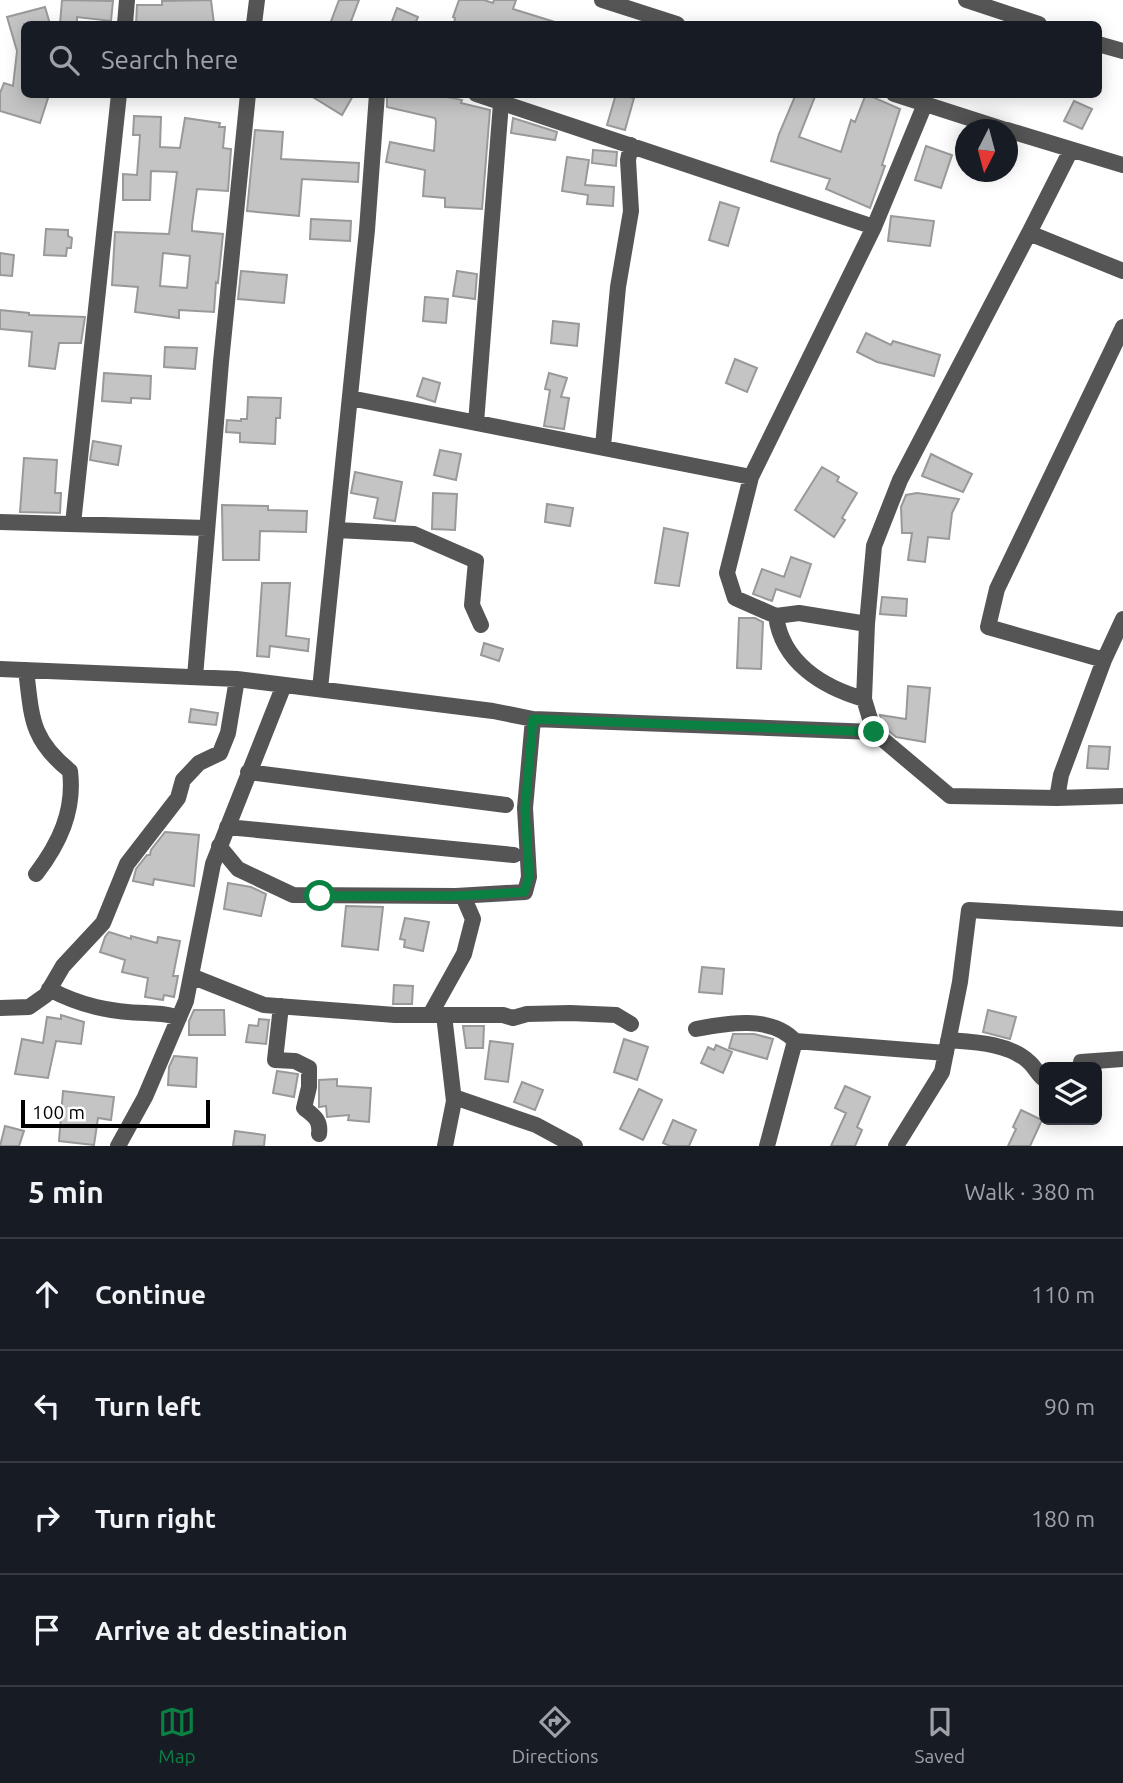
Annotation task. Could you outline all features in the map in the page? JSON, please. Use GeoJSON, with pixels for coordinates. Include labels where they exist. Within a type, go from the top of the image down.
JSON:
{"type":"FeatureCollection","features":[{"type":"Feature","properties":{"kind":"street"},"geometry":{"type":"LineString","coordinates":[[125,21],[127,0]]}},
{"type":"Feature","properties":{"kind":"street"},"geometry":{"type":"LineString","coordinates":[[254,21],[257,0]]}},
{"type":"Feature","properties":{"kind":"street"},"geometry":{"type":"LineString","coordinates":[[601,0],[668,21]]}},
{"type":"Feature","properties":{"kind":"street"},"geometry":{"type":"LineString","coordinates":[[966,0],[1030,21]]}},
{"type":"Feature","properties":{"kind":"street"},"geometry":{"type":"LineString","coordinates":[[1102,45],[1123,51]]}},
{"type":"Feature","properties":{"kind":"street"},"geometry":{"type":"LineString","coordinates":[[73,524],[119,98]]}},
{"type":"Feature","properties":{"kind":"street"},"geometry":{"type":"LineString","coordinates":[[195,677],[248,98]]}},
{"type":"Feature","properties":{"kind":"street"},"geometry":{"type":"LineString","coordinates":[[320,689],[367,230],[377,98]]}},
{"type":"Feature","properties":{"kind":"street"},"geometry":{"type":"LineString","coordinates":[[487,98],[874,227]]}},
{"type":"Feature","properties":{"kind":"street"},"geometry":{"type":"LineString","coordinates":[[906,98],[972,119]]}},
{"type":"Feature","properties":{"kind":"street"},"geometry":{"type":"LineString","coordinates":[[475,424],[501,103]]}},
{"type":"Feature","properties":{"kind":"street"},"geometry":{"type":"LineString","coordinates":[[867,624],[799,613],[776,616],[735,598],[727,573],[751,477],[874,227],[925,104]]}},
{"type":"Feature","properties":{"kind":"street"},"geometry":{"type":"LineString","coordinates":[[1018,133],[1123,165]]}},
{"type":"Feature","properties":{"kind":"street"},"geometry":{"type":"LineString","coordinates":[[603,446],[618,287],[631,211],[628,160],[631,145]]}},
{"type":"Feature","properties":{"kind":"street"},"geometry":{"type":"LineString","coordinates":[[1071,150],[900,481],[874,546],[864,699],[874,732],[950,796],[1123,796]]}},
{"type":"Feature","properties":{"kind":"street"},"geometry":{"type":"LineString","coordinates":[[1029,233],[1123,271]]}},
{"type":"Feature","properties":{"kind":"street"},"geometry":{"type":"LineString","coordinates":[[1104,660],[988,627],[997,589],[1123,327]]}},
{"type":"Feature","properties":{"kind":"street"},"geometry":{"type":"LineString","coordinates":[[350,398],[751,477]]}},
{"type":"Feature","properties":{"kind":"street"},"geometry":{"type":"LineString","coordinates":[[0,522],[207,528]]}},
{"type":"Feature","properties":{"kind":"street"},"geometry":{"type":"LineString","coordinates":[[337,530],[414,534],[476,561],[472,605],[481,625]]}},
{"type":"Feature","properties":{"kind":"street"},"geometry":{"type":"LineString","coordinates":[[776,616],[778,633],[787,651],[810,673],[842,692],[864,699]]}},
{"type":"Feature","properties":{"kind":"street"},"geometry":{"type":"LineString","coordinates":[[1057,798],[1061,775],[1104,660],[1123,620]]}},
{"type":"Feature","properties":{"kind":"street"},"geometry":{"type":"LineString","coordinates":[[0,669],[237,679],[492,711],[533,719],[874,732]]}},
{"type":"Feature","properties":{"kind":"street"},"geometry":{"type":"LineString","coordinates":[[26,670],[31,716],[41,742],[49,754],[70,771],[72,784],[62,834],[36,874]]}},
{"type":"Feature","properties":{"kind":"street"},"geometry":{"type":"LineString","coordinates":[[0,1008],[29,1007],[37,1003],[63,965],[103,923],[127,864],[178,797],[183,780],[199,763],[220,753],[228,733],[237,679]]}},
{"type":"Feature","properties":{"kind":"street"},"geometry":{"type":"LineString","coordinates":[[118,1146],[145,1097],[186,1001],[213,864],[284,685]]}},
{"type":"Feature","properties":{"kind":"street"},"geometry":{"type":"LineString","coordinates":[[219,846],[238,869],[293,895],[463,896],[524,892],[529,877],[525,808],[533,719]]}},
{"type":"Feature","properties":{"kind":"street"},"geometry":{"type":"LineString","coordinates":[[248,772],[506,805]]}},
{"type":"Feature","properties":{"kind":"street"},"geometry":{"type":"LineString","coordinates":[[227,827],[513,855]]}},
{"type":"Feature","properties":{"kind":"street"},"geometry":{"type":"LineString","coordinates":[[445,1146],[454,1097],[437,1015],[464,954],[473,919],[463,896]]}},
{"type":"Feature","properties":{"kind":"street"},"geometry":{"type":"LineString","coordinates":[[896,1146],[942,1072],[960,982],[969,910],[1123,919]]}},
{"type":"Feature","properties":{"kind":"street"},"geometry":{"type":"LineString","coordinates":[[191,976],[264,1005],[396,1015],[503,1015],[513,1018],[527,1014],[615,1015],[631,1024]]}},
{"type":"Feature","properties":{"kind":"street"},"geometry":{"type":"LineString","coordinates":[[49,989],[74,1002],[96,1008],[167,1013],[179,1018]]}},
{"type":"Feature","properties":{"kind":"street"},"geometry":{"type":"LineString","coordinates":[[281,1006],[275,1060],[295,1061],[309,1068],[309,1087],[304,1108],[316,1118],[320,1125],[319,1134]]}},
{"type":"Feature","properties":{"kind":"street"},"geometry":{"type":"LineString","coordinates":[[696,1029],[729,1022],[785,1030],[795,1041],[947,1047],[974,1042],[1018,1054],[1039,1073]]}},
{"type":"Feature","properties":{"kind":"street"},"geometry":{"type":"LineString","coordinates":[[766,1146],[795,1041]]}},
{"type":"Feature","properties":{"kind":"street"},"geometry":{"type":"LineString","coordinates":[[1081,1062],[1123,1059]]}},
{"type":"Feature","properties":{"kind":"street"},"geometry":{"type":"LineString","coordinates":[[454,1097],[536,1125],[575,1146]]}},
{"type":"Feature","properties":{"kind":"building"},"geometry":{"type":"Polygon","coordinates":[[[62,0],[113,1],[111,21],[77,17],[77,21],[60,21],[62,0]]]}},
{"type":"Feature","properties":{"kind":"building"},"geometry":{"type":"Polygon","coordinates":[[[211,0],[214,21],[136,21],[137,5],[162,5],[162,1],[211,0]]]}},
{"type":"Feature","properties":{"kind":"building"},"geometry":{"type":"Polygon","coordinates":[[[339,0],[359,0],[351,21],[331,21],[339,0]]]}},
{"type":"Feature","properties":{"kind":"building"},"geometry":{"type":"Polygon","coordinates":[[[459,0],[484,0],[493,3],[494,0],[516,0],[513,9],[552,21],[454,21],[453,17],[459,0]]]}},
{"type":"Feature","properties":{"kind":"building"},"geometry":{"type":"Polygon","coordinates":[[[45,7],[49,21],[21,21],[21,98],[48,98],[40,123],[0,111],[0,93],[4,83],[13,86],[17,51],[7,17],[45,7]]]}},
{"type":"Feature","properties":{"kind":"building"},"geometry":{"type":"Polygon","coordinates":[[[397,8],[418,17],[416,21],[392,21],[397,8]]]}},
{"type":"Feature","properties":{"kind":"building"},"geometry":{"type":"Polygon","coordinates":[[[314,98],[352,98],[342,115],[314,98]]]}},
{"type":"Feature","properties":{"kind":"building"},"geometry":{"type":"Polygon","coordinates":[[[387,98],[452,98],[490,110],[482,209],[445,207],[445,198],[423,196],[425,170],[386,162],[390,142],[434,151],[436,122],[435,118],[387,107],[387,98]]]}},
{"type":"Feature","properties":{"kind":"building"},"geometry":{"type":"Polygon","coordinates":[[[615,98],[634,98],[625,130],[607,125],[615,98]]]}},
{"type":"Feature","properties":{"kind":"building"},"geometry":{"type":"Polygon","coordinates":[[[794,98],[814,98],[799,137],[841,152],[851,120],[855,122],[864,98],[875,98],[900,109],[882,165],[885,166],[870,208],[826,189],[830,179],[771,161],[794,98]]]}},
{"type":"Feature","properties":{"kind":"building"},"geometry":{"type":"Polygon","coordinates":[[[1074,101],[1092,109],[1082,129],[1064,121],[1074,101]]]}},
{"type":"Feature","properties":{"kind":"building"},"geometry":{"type":"Polygon","coordinates":[[[134,116],[161,117],[160,147],[180,148],[185,118],[220,123],[219,127],[225,127],[223,148],[231,149],[228,191],[197,189],[192,225],[192,231],[223,234],[214,312],[179,310],[179,318],[135,312],[138,287],[112,285],[115,232],[169,234],[177,172],[151,171],[150,200],[123,200],[123,174],[137,175],[140,135],[133,135],[134,116]],[[163,253],[160,286],[187,288],[190,256],[163,253]]]}},
{"type":"Feature","properties":{"kind":"building"},"geometry":{"type":"Polygon","coordinates":[[[513,118],[557,132],[555,140],[511,133],[513,118]]]}},
{"type":"Feature","properties":{"kind":"building"},"geometry":{"type":"Polygon","coordinates":[[[255,130],[283,132],[281,159],[359,163],[358,182],[302,179],[299,216],[247,211],[255,130]]]}},
{"type":"Feature","properties":{"kind":"building"},"geometry":{"type":"Polygon","coordinates":[[[926,146],[952,155],[941,188],[915,180],[926,146]]]}},
{"type":"Feature","properties":{"kind":"building"},"geometry":{"type":"Polygon","coordinates":[[[593,150],[617,152],[616,166],[592,163],[593,150]]]}},
{"type":"Feature","properties":{"kind":"building"},"geometry":{"type":"Polygon","coordinates":[[[567,157],[589,160],[585,185],[614,187],[613,206],[587,204],[588,195],[562,191],[567,157]]]}},
{"type":"Feature","properties":{"kind":"building"},"geometry":{"type":"Polygon","coordinates":[[[720,202],[739,208],[728,246],[709,240],[720,202]]]}},
{"type":"Feature","properties":{"kind":"building"},"geometry":{"type":"Polygon","coordinates":[[[891,216],[934,221],[930,246],[888,241],[891,216]]]}},
{"type":"Feature","properties":{"kind":"building"},"geometry":{"type":"Polygon","coordinates":[[[311,219],[351,221],[350,241],[310,239],[311,219]]]}},
{"type":"Feature","properties":{"kind":"building"},"geometry":{"type":"Polygon","coordinates":[[[46,229],[68,230],[68,236],[72,238],[71,248],[67,248],[66,256],[44,255],[46,229]]]}},
{"type":"Feature","properties":{"kind":"building"},"geometry":{"type":"Polygon","coordinates":[[[0,253],[14,255],[12,276],[0,275],[0,253]]]}},
{"type":"Feature","properties":{"kind":"building"},"geometry":{"type":"Polygon","coordinates":[[[241,271],[287,275],[284,303],[238,299],[241,271]]]}},
{"type":"Feature","properties":{"kind":"building"},"geometry":{"type":"Polygon","coordinates":[[[457,271],[477,274],[475,299],[453,296],[457,271]]]}},
{"type":"Feature","properties":{"kind":"building"},"geometry":{"type":"Polygon","coordinates":[[[425,297],[448,299],[446,323],[423,321],[425,297]]]}},
{"type":"Feature","properties":{"kind":"building"},"geometry":{"type":"Polygon","coordinates":[[[0,310],[29,315],[85,317],[81,343],[59,343],[55,369],[29,366],[32,332],[0,329],[0,310]]]}},
{"type":"Feature","properties":{"kind":"building"},"geometry":{"type":"Polygon","coordinates":[[[553,321],[579,324],[577,346],[551,343],[553,321]]]}},
{"type":"Feature","properties":{"kind":"building"},"geometry":{"type":"Polygon","coordinates":[[[866,333],[891,345],[893,341],[940,355],[934,376],[877,362],[857,352],[866,333]]]}},
{"type":"Feature","properties":{"kind":"building"},"geometry":{"type":"Polygon","coordinates":[[[165,347],[197,348],[195,369],[164,367],[165,347]]]}},
{"type":"Feature","properties":{"kind":"building"},"geometry":{"type":"Polygon","coordinates":[[[735,359],[757,368],[747,392],[726,383],[735,359]]]}},
{"type":"Feature","properties":{"kind":"building"},"geometry":{"type":"Polygon","coordinates":[[[104,373],[151,376],[150,399],[131,398],[131,403],[102,401],[104,373]]]}},
{"type":"Feature","properties":{"kind":"building"},"geometry":{"type":"Polygon","coordinates":[[[549,373],[567,378],[561,397],[569,398],[564,429],[544,426],[550,390],[545,389],[549,373]]]}},
{"type":"Feature","properties":{"kind":"building"},"geometry":{"type":"Polygon","coordinates":[[[423,378],[440,383],[435,402],[417,396],[423,378]]]}},
{"type":"Feature","properties":{"kind":"building"},"geometry":{"type":"Polygon","coordinates":[[[248,397],[281,398],[280,418],[276,418],[275,444],[240,442],[240,433],[226,432],[227,420],[247,419],[248,397]]]}},
{"type":"Feature","properties":{"kind":"building"},"geometry":{"type":"Polygon","coordinates":[[[93,441],[121,446],[118,465],[90,460],[93,441]]]}},
{"type":"Feature","properties":{"kind":"building"},"geometry":{"type":"Polygon","coordinates":[[[440,450],[461,454],[456,480],[434,475],[440,450]]]}},
{"type":"Feature","properties":{"kind":"building"},"geometry":{"type":"Polygon","coordinates":[[[931,454],[972,474],[963,492],[922,476],[931,454]]]}},
{"type":"Feature","properties":{"kind":"building"},"geometry":{"type":"Polygon","coordinates":[[[24,458],[57,460],[55,493],[61,493],[60,513],[20,512],[24,458]]]}},
{"type":"Feature","properties":{"kind":"building"},"geometry":{"type":"Polygon","coordinates":[[[822,467],[839,477],[837,481],[857,493],[834,537],[795,510],[822,467]]]}},
{"type":"Feature","properties":{"kind":"building"},"geometry":{"type":"Polygon","coordinates":[[[355,472],[402,482],[395,521],[374,518],[378,498],[351,493],[355,472]]]}},
{"type":"Feature","properties":{"kind":"building"},"geometry":{"type":"Polygon","coordinates":[[[433,493],[457,494],[455,530],[432,529],[433,493]]]}},
{"type":"Feature","properties":{"kind":"building"},"geometry":{"type":"Polygon","coordinates":[[[917,493],[959,499],[952,513],[949,539],[928,537],[925,562],[908,560],[912,533],[902,533],[901,507],[906,495],[917,493]]]}},
{"type":"Feature","properties":{"kind":"building"},"geometry":{"type":"Polygon","coordinates":[[[547,504],[573,508],[570,526],[545,522],[547,504]]]}},
{"type":"Feature","properties":{"kind":"building"},"geometry":{"type":"Polygon","coordinates":[[[222,505],[268,506],[268,510],[307,511],[306,532],[260,531],[259,560],[223,560],[222,505]]]}},
{"type":"Feature","properties":{"kind":"building"},"geometry":{"type":"Polygon","coordinates":[[[664,528],[688,533],[679,586],[655,583],[664,528]]]}},
{"type":"Feature","properties":{"kind":"building"},"geometry":{"type":"Polygon","coordinates":[[[791,557],[811,564],[800,597],[776,589],[772,601],[753,594],[762,569],[784,577],[791,557]]]}},
{"type":"Feature","properties":{"kind":"building"},"geometry":{"type":"Polygon","coordinates":[[[262,583],[290,583],[286,636],[309,639],[308,651],[270,646],[269,657],[257,656],[262,583]]]}},
{"type":"Feature","properties":{"kind":"building"},"geometry":{"type":"Polygon","coordinates":[[[882,597],[907,599],[906,616],[880,614],[882,597]]]}},
{"type":"Feature","properties":{"kind":"building"},"geometry":{"type":"Polygon","coordinates":[[[739,618],[755,618],[763,622],[761,669],[737,668],[739,618]]]}},
{"type":"Feature","properties":{"kind":"building"},"geometry":{"type":"Polygon","coordinates":[[[484,643],[503,649],[499,661],[481,655],[484,643]]]}},
{"type":"Feature","properties":{"kind":"building"},"geometry":{"type":"Polygon","coordinates":[[[908,686],[930,688],[925,742],[896,737],[883,726],[880,715],[906,719],[908,686]]]}},
{"type":"Feature","properties":{"kind":"building"},"geometry":{"type":"Polygon","coordinates":[[[191,709],[218,713],[216,725],[189,722],[191,709]]]}},
{"type":"Feature","properties":{"kind":"building"},"geometry":{"type":"Polygon","coordinates":[[[1089,746],[1110,747],[1108,769],[1087,768],[1089,746]]]}},
{"type":"Feature","properties":{"kind":"building"},"geometry":{"type":"Polygon","coordinates":[[[165,832],[199,835],[194,886],[154,879],[153,885],[133,881],[136,869],[147,855],[150,855],[165,832]]]}},
{"type":"Feature","properties":{"kind":"building"},"geometry":{"type":"Polygon","coordinates":[[[228,883],[251,887],[266,894],[261,916],[224,909],[228,883]]]}},
{"type":"Feature","properties":{"kind":"building"},"geometry":{"type":"Polygon","coordinates":[[[346,906],[383,907],[378,950],[342,946],[346,906]]]}},
{"type":"Feature","properties":{"kind":"building"},"geometry":{"type":"Polygon","coordinates":[[[405,918],[429,922],[423,951],[404,947],[405,940],[400,939],[405,918]]]}},
{"type":"Feature","properties":{"kind":"building"},"geometry":{"type":"Polygon","coordinates":[[[109,932],[157,943],[158,937],[180,941],[173,976],[178,976],[174,997],[164,995],[163,1000],[145,997],[148,978],[122,972],[125,960],[100,952],[109,932]]]}},
{"type":"Feature","properties":{"kind":"building"},"geometry":{"type":"Polygon","coordinates":[[[702,967],[724,969],[722,994],[699,992],[702,967]]]}},
{"type":"Feature","properties":{"kind":"building"},"geometry":{"type":"Polygon","coordinates":[[[394,985],[413,986],[412,1004],[393,1004],[394,985]]]}},
{"type":"Feature","properties":{"kind":"building"},"geometry":{"type":"Polygon","coordinates":[[[194,1010],[224,1010],[225,1035],[189,1035],[189,1021],[194,1010]]]}},
{"type":"Feature","properties":{"kind":"building"},"geometry":{"type":"Polygon","coordinates":[[[988,1010],[1016,1017],[1010,1039],[983,1032],[988,1010]]]}},
{"type":"Feature","properties":{"kind":"building"},"geometry":{"type":"Polygon","coordinates":[[[61,1015],[84,1022],[81,1044],[56,1041],[48,1078],[15,1074],[22,1039],[43,1043],[47,1017],[61,1019],[61,1015]]]}},
{"type":"Feature","properties":{"kind":"building"},"geometry":{"type":"Polygon","coordinates":[[[259,1019],[269,1020],[266,1044],[246,1042],[249,1025],[258,1026],[259,1019]]]}},
{"type":"Feature","properties":{"kind":"building"},"geometry":{"type":"Polygon","coordinates":[[[463,1026],[484,1026],[483,1048],[466,1048],[463,1026]]]}},
{"type":"Feature","properties":{"kind":"building"},"geometry":{"type":"Polygon","coordinates":[[[733,1034],[754,1034],[773,1039],[767,1059],[729,1048],[733,1034]]]}},
{"type":"Feature","properties":{"kind":"building"},"geometry":{"type":"Polygon","coordinates":[[[624,1039],[648,1047],[637,1080],[614,1072],[624,1039]]]}},
{"type":"Feature","properties":{"kind":"building"},"geometry":{"type":"Polygon","coordinates":[[[490,1041],[513,1044],[508,1082],[485,1079],[490,1041]]]}},
{"type":"Feature","properties":{"kind":"building"},"geometry":{"type":"Polygon","coordinates":[[[716,1045],[732,1052],[723,1073],[701,1063],[708,1047],[714,1050],[716,1045]]]}},
{"type":"Feature","properties":{"kind":"building"},"geometry":{"type":"Polygon","coordinates":[[[174,1056],[197,1058],[196,1087],[168,1085],[169,1067],[174,1056]]]}},
{"type":"Feature","properties":{"kind":"building"},"geometry":{"type":"Polygon","coordinates":[[[277,1071],[298,1074],[294,1097],[273,1093],[277,1071]]]}},
{"type":"Feature","properties":{"kind":"building"},"geometry":{"type":"Polygon","coordinates":[[[337,1079],[337,1086],[371,1088],[369,1122],[348,1120],[349,1115],[327,1117],[326,1106],[319,1107],[319,1080],[337,1079]]]}},
{"type":"Feature","properties":{"kind":"building"},"geometry":{"type":"Polygon","coordinates":[[[522,1082],[543,1090],[535,1110],[514,1102],[522,1082]]]}},
{"type":"Feature","properties":{"kind":"building"},"geometry":{"type":"Polygon","coordinates":[[[845,1086],[870,1097],[857,1127],[862,1130],[855,1146],[831,1146],[846,1113],[835,1108],[845,1086]]]}},
{"type":"Feature","properties":{"kind":"building"},"geometry":{"type":"Polygon","coordinates":[[[639,1089],[662,1100],[643,1140],[620,1129],[639,1089]]]}},
{"type":"Feature","properties":{"kind":"building"},"geometry":{"type":"Polygon","coordinates":[[[63,1091],[114,1097],[111,1120],[98,1118],[94,1145],[59,1141],[63,1091]]]}},
{"type":"Feature","properties":{"kind":"building"},"geometry":{"type":"Polygon","coordinates":[[[1021,1110],[1039,1119],[1040,1125],[1030,1146],[1008,1146],[1016,1129],[1013,1127],[1021,1110]]]}},
{"type":"Feature","properties":{"kind":"building"},"geometry":{"type":"Polygon","coordinates":[[[673,1120],[696,1130],[689,1146],[670,1146],[663,1143],[673,1120]]]}},
{"type":"Feature","properties":{"kind":"building"},"geometry":{"type":"Polygon","coordinates":[[[5,1126],[24,1131],[19,1146],[0,1146],[5,1126]]]}},
{"type":"Feature","properties":{"kind":"building"},"geometry":{"type":"Polygon","coordinates":[[[235,1131],[265,1135],[264,1146],[233,1146],[235,1131]]]}},
{"type":"Feature","properties":{"kind":"route"},"geometry":{"type":"LineString","coordinates":[[320,896],[456,896],[524,892],[529,877],[525,808],[533,719],[874,732]]}}]}
